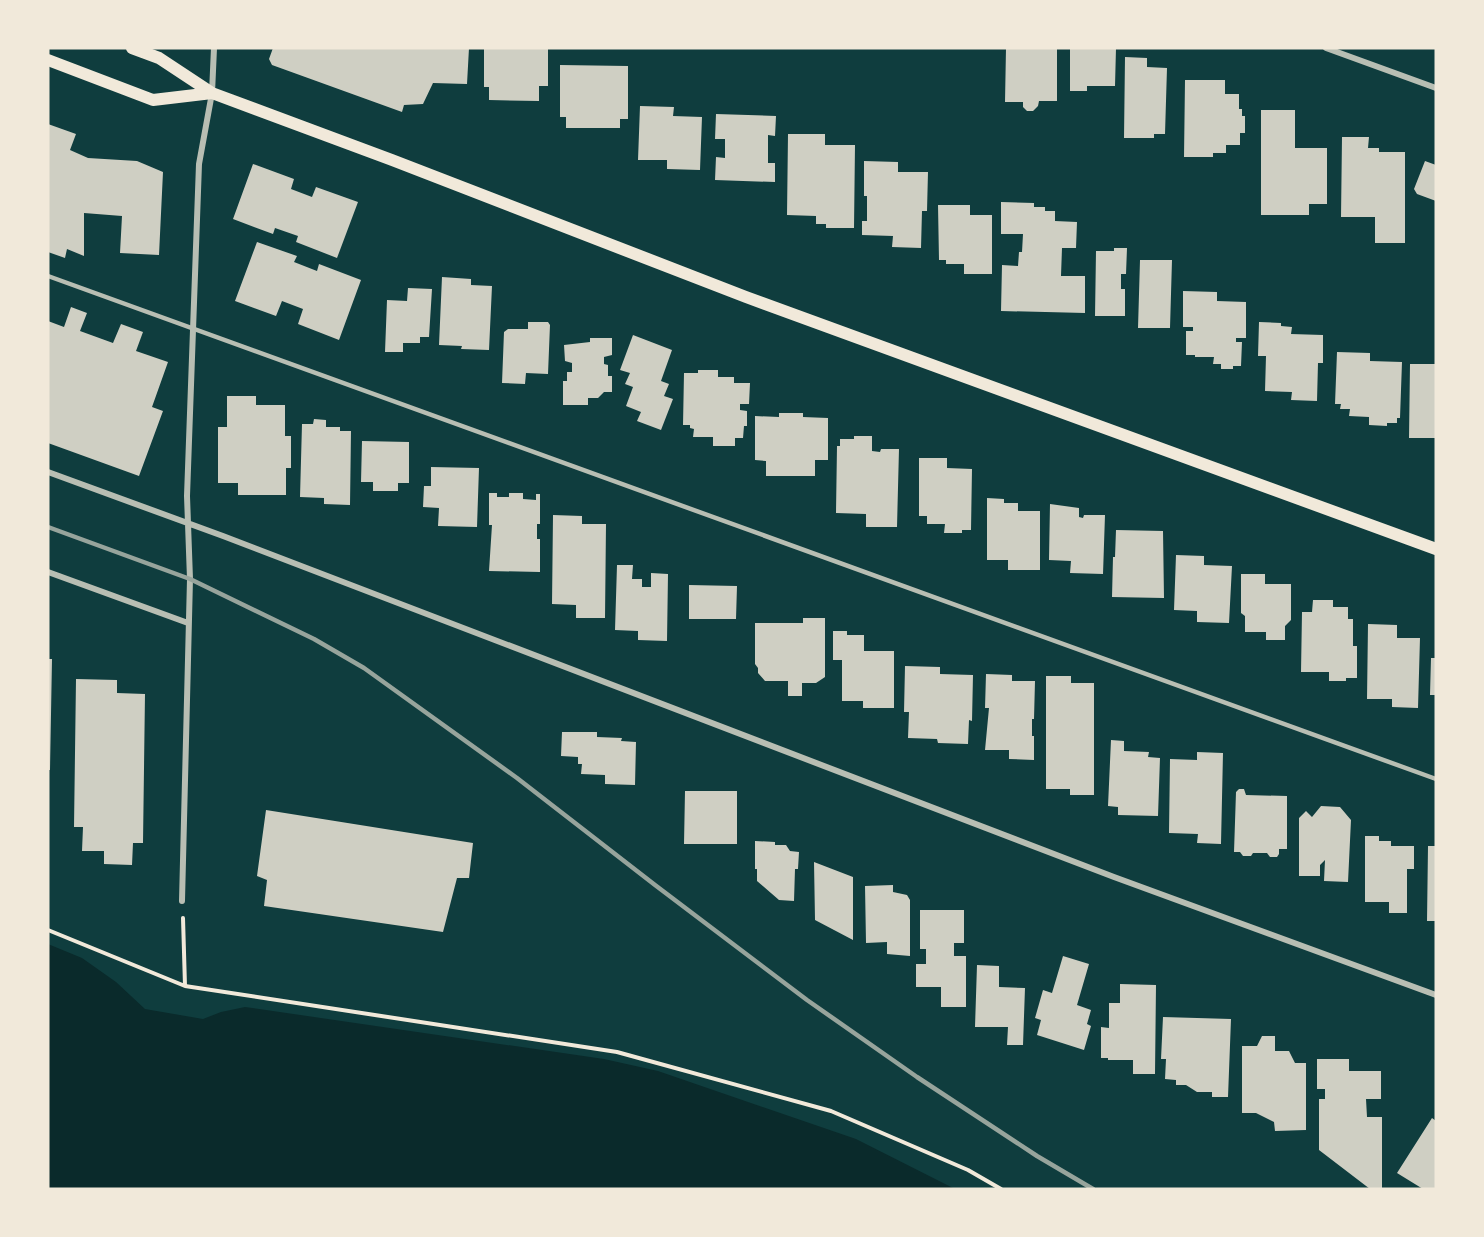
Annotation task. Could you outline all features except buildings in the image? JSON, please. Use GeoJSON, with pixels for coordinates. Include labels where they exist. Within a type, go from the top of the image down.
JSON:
{"type":"FeatureCollection","features":[{"type":"Feature","properties":{"kind":"main road"},"geometry":{"type":"LineString","coordinates":[[132,48],[159,58],[212,93],[746,297],[1436,549]]}},
{"type":"Feature","properties":{"kind":"main road"},"geometry":{"type":"LineString","coordinates":[[48,60],[153,100],[212,93]]}},
{"type":"Feature","properties":{"kind":"street"},"geometry":{"type":"LineString","coordinates":[[182,901],[190,579],[188,523],[199,164],[212,93],[214,48]]}},
{"type":"Feature","properties":{"kind":"street"},"geometry":{"type":"LineString","coordinates":[[1326,48],[1436,88]]}},
{"type":"Feature","properties":{"kind":"street"},"geometry":{"type":"LineString","coordinates":[[48,472],[188,523],[1114,877],[1436,994]]}},
{"type":"Feature","properties":{"kind":"street"},"geometry":{"type":"LineString","coordinates":[[48,572],[188,623]]}},
{"type":"Feature","properties":{"kind":"lane"},"geometry":{"type":"LineString","coordinates":[[48,276],[1436,779]]}},
{"type":"Feature","properties":{"kind":"path"},"geometry":{"type":"LineString","coordinates":[[182,901],[185,986]]}},
{"type":"Feature","properties":{"kind":"path"},"geometry":{"type":"LineString","coordinates":[[48,930],[185,986],[617,1052],[831,1111],[968,1170],[1001,1189]]}},
{"type":"Feature","properties":{"kind":"water"},"geometry":{"type":"Polygon","coordinates":[[[48,944],[82,958],[116,982],[145,1009],[203,1019],[245,1007],[604,1059],[658,1071],[856,1139],[955,1189],[48,1189],[48,944]]]}},
{"type":"Feature","properties":{"kind":"railway"},"geometry":{"type":"LineString","coordinates":[[48,527],[190,579],[314,639],[364,668],[517,778],[807,1000],[917,1077],[1037,1156],[1093,1189]]}}]}
